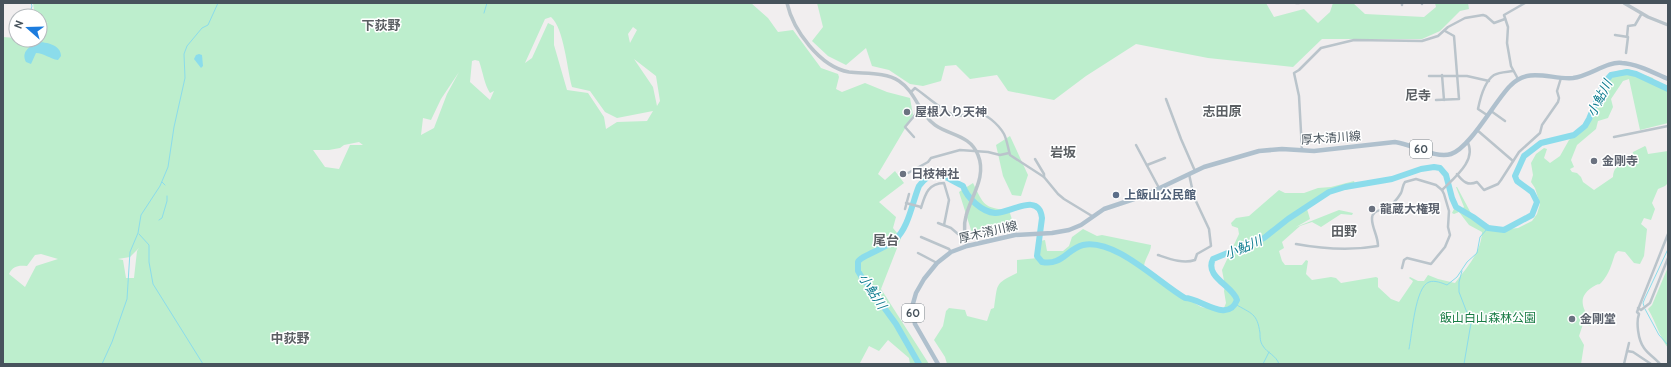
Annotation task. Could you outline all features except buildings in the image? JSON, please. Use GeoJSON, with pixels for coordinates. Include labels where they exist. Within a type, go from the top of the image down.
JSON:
{"type":"FeatureCollection","features":[{"type":"Feature","properties":{"kind":"main road"},"geometry":{"type":"LineString","coordinates":[[1518,79],[1529,75],[1561,78],[1581,77],[1611,64],[1622,63],[1635,66],[1668,79]]}},
{"type":"Feature","properties":{"kind":"main road","name":"厚木清川線"},"geometry":{"type":"LineString","coordinates":[[949,253],[967,246],[1015,235],[1034,233],[1048,234],[1069,230],[1078,227],[1104,209],[1159,188],[1189,173],[1259,151],[1282,149],[1314,151],[1395,142],[1445,155],[1457,151],[1467,141],[1511,85],[1518,79]]}},
{"type":"Feature","properties":{"kind":"main road","name":"60"},"geometry":{"type":"LineString","coordinates":[[938,364],[915,324],[912,311],[913,302],[918,290],[937,263],[949,253]]}},
{"type":"Feature","properties":{"kind":"street"},"geometry":{"type":"LineString","coordinates":[[786,3],[791,18],[804,39],[825,61],[844,71],[881,75],[900,82],[911,92],[926,118],[935,125],[964,138],[976,151],[981,167],[980,178],[965,219],[967,246]]}},
{"type":"Feature","properties":{"kind":"street"},"geometry":{"type":"LineString","coordinates":[[1518,79],[1513,71],[1507,43],[1508,27],[1505,19],[1505,13],[1525,3]]}},
{"type":"Feature","properties":{"kind":"street"},"geometry":{"type":"LineString","coordinates":[[1624,3],[1658,22],[1668,25]]}},
{"type":"Feature","properties":{"kind":"street"},"geometry":{"type":"LineString","coordinates":[[1626,53],[1628,26],[1635,25],[1642,13]]}},
{"type":"Feature","properties":{"kind":"street"},"geometry":{"type":"LineString","coordinates":[[1302,150],[1299,96],[1294,73],[1321,48],[1354,40],[1422,41],[1438,36],[1465,18],[1483,15],[1494,23],[1505,19]]}},
{"type":"Feature","properties":{"kind":"street"},"geometry":{"type":"LineString","coordinates":[[1436,100],[1459,99],[1454,36],[1445,31]]}},
{"type":"Feature","properties":{"kind":"street"},"geometry":{"type":"LineString","coordinates":[[1615,35],[1627,37]]}},
{"type":"Feature","properties":{"kind":"street"},"geometry":{"type":"LineString","coordinates":[[1487,116],[1478,110],[1489,81],[1501,72],[1513,71]]}},
{"type":"Feature","properties":{"kind":"street"},"geometry":{"type":"LineString","coordinates":[[1442,75],[1444,100]]}},
{"type":"Feature","properties":{"kind":"street"},"geometry":{"type":"LineString","coordinates":[[1429,76],[1457,75],[1489,81]]}},
{"type":"Feature","properties":{"kind":"street"},"geometry":{"type":"LineString","coordinates":[[1457,174],[1466,183],[1472,184],[1477,182],[1485,190],[1498,184],[1518,152],[1540,133],[1542,125],[1558,102],[1557,91],[1561,78]]}},
{"type":"Feature","properties":{"kind":"street"},"geometry":{"type":"LineString","coordinates":[[911,92],[915,88],[942,108],[956,116],[962,116],[971,112],[983,114],[1003,132],[1010,155],[1044,177],[1060,196],[1092,216]]}},
{"type":"Feature","properties":{"kind":"street"},"geometry":{"type":"LineString","coordinates":[[1166,100],[1195,171]]}},
{"type":"Feature","properties":{"kind":"street"},"geometry":{"type":"LineString","coordinates":[[914,137],[905,128],[920,109]]}},
{"type":"Feature","properties":{"kind":"street"},"geometry":{"type":"LineString","coordinates":[[1491,110],[1504,121]]}},
{"type":"Feature","properties":{"kind":"street"},"geometry":{"type":"LineString","coordinates":[[1614,137],[1668,126]]}},
{"type":"Feature","properties":{"kind":"street"},"geometry":{"type":"LineString","coordinates":[[1477,129],[1513,161]]}},
{"type":"Feature","properties":{"kind":"street"},"geometry":{"type":"LineString","coordinates":[[1443,189],[1468,161],[1471,147],[1467,141]]}},
{"type":"Feature","properties":{"kind":"street"},"geometry":{"type":"LineString","coordinates":[[1136,145],[1159,188]]}},
{"type":"Feature","properties":{"kind":"street"},"geometry":{"type":"LineString","coordinates":[[908,173],[928,162],[931,158],[960,150],[988,152],[1000,155],[1009,153]]}},
{"type":"Feature","properties":{"kind":"street"},"geometry":{"type":"LineString","coordinates":[[1147,165],[1165,158]]}},
{"type":"Feature","properties":{"kind":"street"},"geometry":{"type":"LineString","coordinates":[[1035,159],[1044,174],[1044,177]]}},
{"type":"Feature","properties":{"kind":"street"},"geometry":{"type":"LineString","coordinates":[[1158,255],[1184,262],[1191,261],[1195,260],[1196,254],[1210,246],[1209,228],[1194,197],[1189,173]]}},
{"type":"Feature","properties":{"kind":"street"},"geometry":{"type":"LineString","coordinates":[[1296,244],[1317,248],[1339,249],[1361,249],[1378,246],[1378,239],[1372,218],[1373,214],[1392,204],[1400,195],[1405,182],[1416,179],[1436,185],[1443,189],[1449,211],[1448,227],[1450,235],[1445,247],[1431,264],[1407,258],[1404,260],[1402,268]]}},
{"type":"Feature","properties":{"kind":"street"},"geometry":{"type":"LineString","coordinates":[[907,203],[921,208],[928,188],[932,185],[944,183],[949,200],[944,225]]}},
{"type":"Feature","properties":{"kind":"street"},"geometry":{"type":"LineString","coordinates":[[904,209],[909,194]]}},
{"type":"Feature","properties":{"kind":"street"},"geometry":{"type":"LineString","coordinates":[[938,223],[951,228],[960,238]]}},
{"type":"Feature","properties":{"kind":"street"},"geometry":{"type":"LineString","coordinates":[[958,234],[965,234]]}},
{"type":"Feature","properties":{"kind":"street"},"geometry":{"type":"LineString","coordinates":[[1660,364],[1641,343],[1637,320],[1639,314],[1637,312],[1668,234]]}},
{"type":"Feature","properties":{"kind":"street"},"geometry":{"type":"LineString","coordinates":[[921,237],[949,249],[949,253]]}},
{"type":"Feature","properties":{"kind":"street"},"geometry":{"type":"LineString","coordinates":[[918,253],[937,263]]}},
{"type":"Feature","properties":{"kind":"street"},"geometry":{"type":"LineString","coordinates":[[1638,308],[1641,310],[1650,303],[1668,258]]}},
{"type":"Feature","properties":{"kind":"street"},"geometry":{"type":"LineString","coordinates":[[1624,364],[1629,343]]}},
{"type":"Feature","properties":{"kind":"street"},"geometry":{"type":"LineString","coordinates":[[1627,351],[1632,352],[1651,364]]}},
{"type":"Feature","properties":{"kind":"green space"},"geometry":{"type":"Polygon","coordinates":[[[33,3],[751,3],[768,18],[778,32],[793,30],[821,68],[838,74],[839,77],[836,89],[842,92],[865,83],[887,92],[910,98],[913,115],[878,174],[885,180],[895,171],[904,183],[879,202],[896,217],[893,228],[901,238],[881,289],[929,364],[910,364],[909,358],[888,340],[879,351],[869,346],[860,363],[861,364],[3,364],[3,37],[8,37],[8,48],[48,48],[48,8],[34,8],[33,3]],[[551,17],[545,19],[525,63],[532,58],[548,23],[554,26],[554,45],[567,90],[588,93],[604,117],[606,129],[617,122],[647,121],[653,111],[617,118],[605,112],[590,91],[572,87],[559,30],[551,17]],[[633,27],[628,34],[630,43],[637,30],[633,27]],[[634,59],[653,87],[657,106],[660,101],[656,76],[634,59]],[[472,61],[470,82],[490,100],[494,91],[490,93],[479,61],[472,61]],[[459,72],[441,99],[431,120],[423,118],[421,135],[434,128],[447,94],[459,72]],[[359,142],[344,145],[340,148],[329,150],[313,150],[325,167],[339,169],[350,145],[363,145],[359,142]],[[139,248],[130,257],[118,259],[123,260],[126,278],[134,278],[137,251],[139,248]],[[41,254],[35,255],[27,266],[16,267],[12,269],[9,274],[25,287],[36,266],[58,259],[41,254]]]}},
{"type":"Feature","properties":{"kind":"green space"},"geometry":{"type":"Polygon","coordinates":[[[817,3],[1266,3],[1274,17],[1304,9],[1318,23],[1330,12],[1333,3],[1353,3],[1365,14],[1424,17],[1436,7],[1435,3],[1468,3],[1469,9],[1460,11],[1440,31],[1422,39],[1322,39],[1293,67],[1208,58],[1136,44],[1086,76],[1054,100],[1008,91],[997,75],[970,79],[956,65],[945,66],[941,81],[923,86],[910,84],[889,70],[872,66],[866,48],[846,65],[828,56],[812,41],[823,27],[817,3]]]}},
{"type":"Feature","properties":{"kind":"green space","name":"飯山白山森林公園"},"geometry":{"type":"Polygon","coordinates":[[[1628,69],[1653,78],[1656,85],[1668,89],[1668,123],[1640,130],[1629,79],[1623,81],[1611,99],[1613,107],[1608,118],[1598,121],[1596,129],[1577,145],[1571,160],[1574,167],[1570,169],[1572,172],[1577,173],[1583,182],[1594,190],[1613,177],[1616,168],[1629,159],[1633,152],[1645,146],[1648,154],[1668,151],[1668,183],[1658,189],[1652,203],[1655,209],[1651,220],[1644,218],[1641,224],[1647,229],[1644,256],[1640,264],[1634,263],[1625,252],[1618,251],[1615,254],[1610,269],[1604,280],[1600,284],[1590,289],[1583,298],[1583,307],[1591,322],[1590,326],[1583,324],[1579,336],[1584,345],[1581,364],[947,364],[945,357],[934,340],[943,326],[946,311],[949,308],[965,310],[967,316],[987,321],[991,309],[994,308],[998,286],[1004,280],[1017,273],[1017,260],[1038,258],[1040,241],[1045,240],[1047,251],[1063,251],[1069,246],[1072,237],[1083,229],[1097,236],[1102,235],[1151,245],[1144,266],[1157,275],[1161,283],[1201,307],[1212,309],[1224,308],[1226,303],[1222,270],[1239,234],[1238,228],[1232,226],[1231,223],[1236,218],[1249,216],[1279,190],[1285,193],[1304,193],[1318,188],[1331,187],[1354,181],[1356,187],[1345,190],[1339,189],[1304,206],[1307,209],[1310,219],[1296,227],[1339,210],[1353,213],[1352,215],[1341,214],[1321,227],[1312,222],[1300,226],[1282,242],[1284,248],[1279,251],[1285,265],[1302,265],[1306,260],[1308,261],[1306,274],[1312,280],[1331,277],[1336,278],[1341,283],[1376,277],[1378,278],[1378,287],[1391,299],[1399,302],[1413,281],[1409,278],[1410,277],[1418,281],[1424,281],[1428,275],[1455,283],[1476,253],[1481,240],[1482,232],[1469,225],[1459,212],[1454,214],[1452,213],[1454,209],[1461,210],[1464,207],[1456,187],[1473,217],[1499,230],[1518,228],[1532,221],[1537,214],[1540,204],[1535,188],[1531,182],[1533,175],[1531,163],[1536,154],[1544,148],[1547,149],[1544,158],[1550,163],[1560,156],[1569,140],[1585,128],[1598,97],[1617,71],[1628,69]]]}},
{"type":"Feature","properties":{"kind":"green space"},"geometry":{"type":"Polygon","coordinates":[[[1010,136],[1028,175],[1021,196],[1012,195],[1003,176],[996,145],[1010,136]]]}},
{"type":"Feature","properties":{"kind":"green space"},"geometry":{"type":"Polygon","coordinates":[[[973,183],[985,204],[994,208],[1009,210],[1014,226],[992,228],[972,233],[959,192],[973,183]]]}},
{"type":"Feature","properties":{"kind":"green space"},"geometry":{"type":"Polygon","coordinates":[[[1668,267],[1668,348],[1662,339],[1648,309],[1652,305],[1668,267]]]}},
{"type":"Feature","properties":{"kind":"water"},"geometry":{"type":"Polygon","coordinates":[[[48,44],[59,49],[61,56],[58,60],[36,53],[31,64],[26,62],[24,55],[29,48],[48,48],[48,44]]]}},
{"type":"Feature","properties":{"kind":"water"},"geometry":{"type":"Polygon","coordinates":[[[196,55],[202,55],[203,66],[201,68],[194,59],[196,55]]]}},
{"type":"Feature","properties":{"kind":"waterway"},"geometry":{"type":"LineString","coordinates":[[31,3],[31,8]]}},
{"type":"Feature","properties":{"kind":"waterway"},"geometry":{"type":"LineString","coordinates":[[102,364],[112,342],[127,299],[130,252],[138,233],[141,215],[160,186],[168,167],[174,127],[185,78],[184,54],[187,46],[202,28],[208,25],[218,3]]}},
{"type":"Feature","properties":{"kind":"waterway"},"geometry":{"type":"LineString","coordinates":[[484,13],[487,3]]}},
{"type":"Feature","properties":{"kind":"waterway","name":"小鮎川"},"geometry":{"type":"LineString","coordinates":[[919,364],[896,324],[858,271],[858,262],[864,257],[891,243],[900,235],[907,222],[919,186],[930,176],[940,175],[963,186],[971,200],[990,212],[995,213],[1023,206],[1035,206],[1040,210],[1042,218],[1037,256],[1042,262],[1055,262],[1077,247],[1083,245],[1096,245],[1109,248],[1136,263],[1185,298],[1213,308],[1227,310],[1233,307],[1237,300],[1230,290],[1212,271],[1211,265],[1213,259],[1264,238],[1288,219],[1329,192],[1345,187],[1392,179],[1421,169],[1434,167],[1440,168],[1446,175],[1456,207],[1488,228],[1504,230],[1532,215],[1537,202],[1532,192],[1517,181],[1515,176],[1524,156],[1541,143],[1574,135],[1585,126],[1604,83],[1611,75],[1627,72],[1636,74],[1668,89]]}},
{"type":"Feature","properties":{"kind":"waterway"},"geometry":{"type":"LineString","coordinates":[[162,182],[165,185]]}},
{"type":"Feature","properties":{"kind":"waterway"},"geometry":{"type":"LineString","coordinates":[[159,220],[162,218],[167,196]]}},
{"type":"Feature","properties":{"kind":"waterway"},"geometry":{"type":"LineString","coordinates":[[1409,349],[1417,302],[1424,286],[1429,282],[1434,281],[1447,285],[1457,277],[1467,262],[1477,253],[1480,237],[1488,228]]}},
{"type":"Feature","properties":{"kind":"waterway"},"geometry":{"type":"LineString","coordinates":[[139,234],[149,245],[149,262],[153,284],[203,364]]}},
{"type":"Feature","properties":{"kind":"waterway"},"geometry":{"type":"LineString","coordinates":[[1644,306],[1643,303],[1645,298],[1668,249]]}},
{"type":"Feature","properties":{"kind":"waterway"},"geometry":{"type":"LineString","coordinates":[[1462,271],[1459,282],[1459,292],[1471,323],[1464,364]]}},
{"type":"Feature","properties":{"kind":"waterway"},"geometry":{"type":"LineString","coordinates":[[1235,304],[1253,315],[1259,326],[1260,340],[1262,344],[1276,358],[1279,364]]}},
{"type":"Feature","properties":{"kind":"waterway"},"geometry":{"type":"LineString","coordinates":[[1645,309],[1659,335],[1668,345]]}},
{"type":"Feature","properties":{"kind":"waterway"},"geometry":{"type":"LineString","coordinates":[[1263,364],[1269,352]]}},
{"type":"Feature","properties":{"kind":"place","name":"屋根入り天神"},"geometry":{"type":"Point","coordinates":[907,112]}},
{"type":"Feature","properties":{"kind":"place","name":"金剛寺"},"geometry":{"type":"Point","coordinates":[1594,161]}},
{"type":"Feature","properties":{"kind":"place","name":"日枝神社"},"geometry":{"type":"Point","coordinates":[903,174]}},
{"type":"Feature","properties":{"kind":"place","name":"上飯山公民館"},"geometry":{"type":"Point","coordinates":[1116,195]}},
{"type":"Feature","properties":{"kind":"place","name":"龍蔵大権現"},"geometry":{"type":"Point","coordinates":[1372,209]}},
{"type":"Feature","properties":{"kind":"place","name":"金剛堂"},"geometry":{"type":"Point","coordinates":[1572,319]}},
{"type":"Feature","properties":{"kind":"district","name":"下荻野"},"geometry":{"type":"Point","coordinates":[381,25]}},
{"type":"Feature","properties":{"kind":"district","name":"尼寺"},"geometry":{"type":"Point","coordinates":[1418,95]}},
{"type":"Feature","properties":{"kind":"district","name":"志田原"},"geometry":{"type":"Point","coordinates":[1222,111]}},
{"type":"Feature","properties":{"kind":"district","name":"岩坂"},"geometry":{"type":"Point","coordinates":[1063,152]}},
{"type":"Feature","properties":{"kind":"district","name":"田野"},"geometry":{"type":"Point","coordinates":[1344,231]}},
{"type":"Feature","properties":{"kind":"district","name":"尾台"},"geometry":{"type":"Point","coordinates":[886,240]}},
{"type":"Feature","properties":{"kind":"district","name":"中荻野"},"geometry":{"type":"Point","coordinates":[290,338]}}]}
